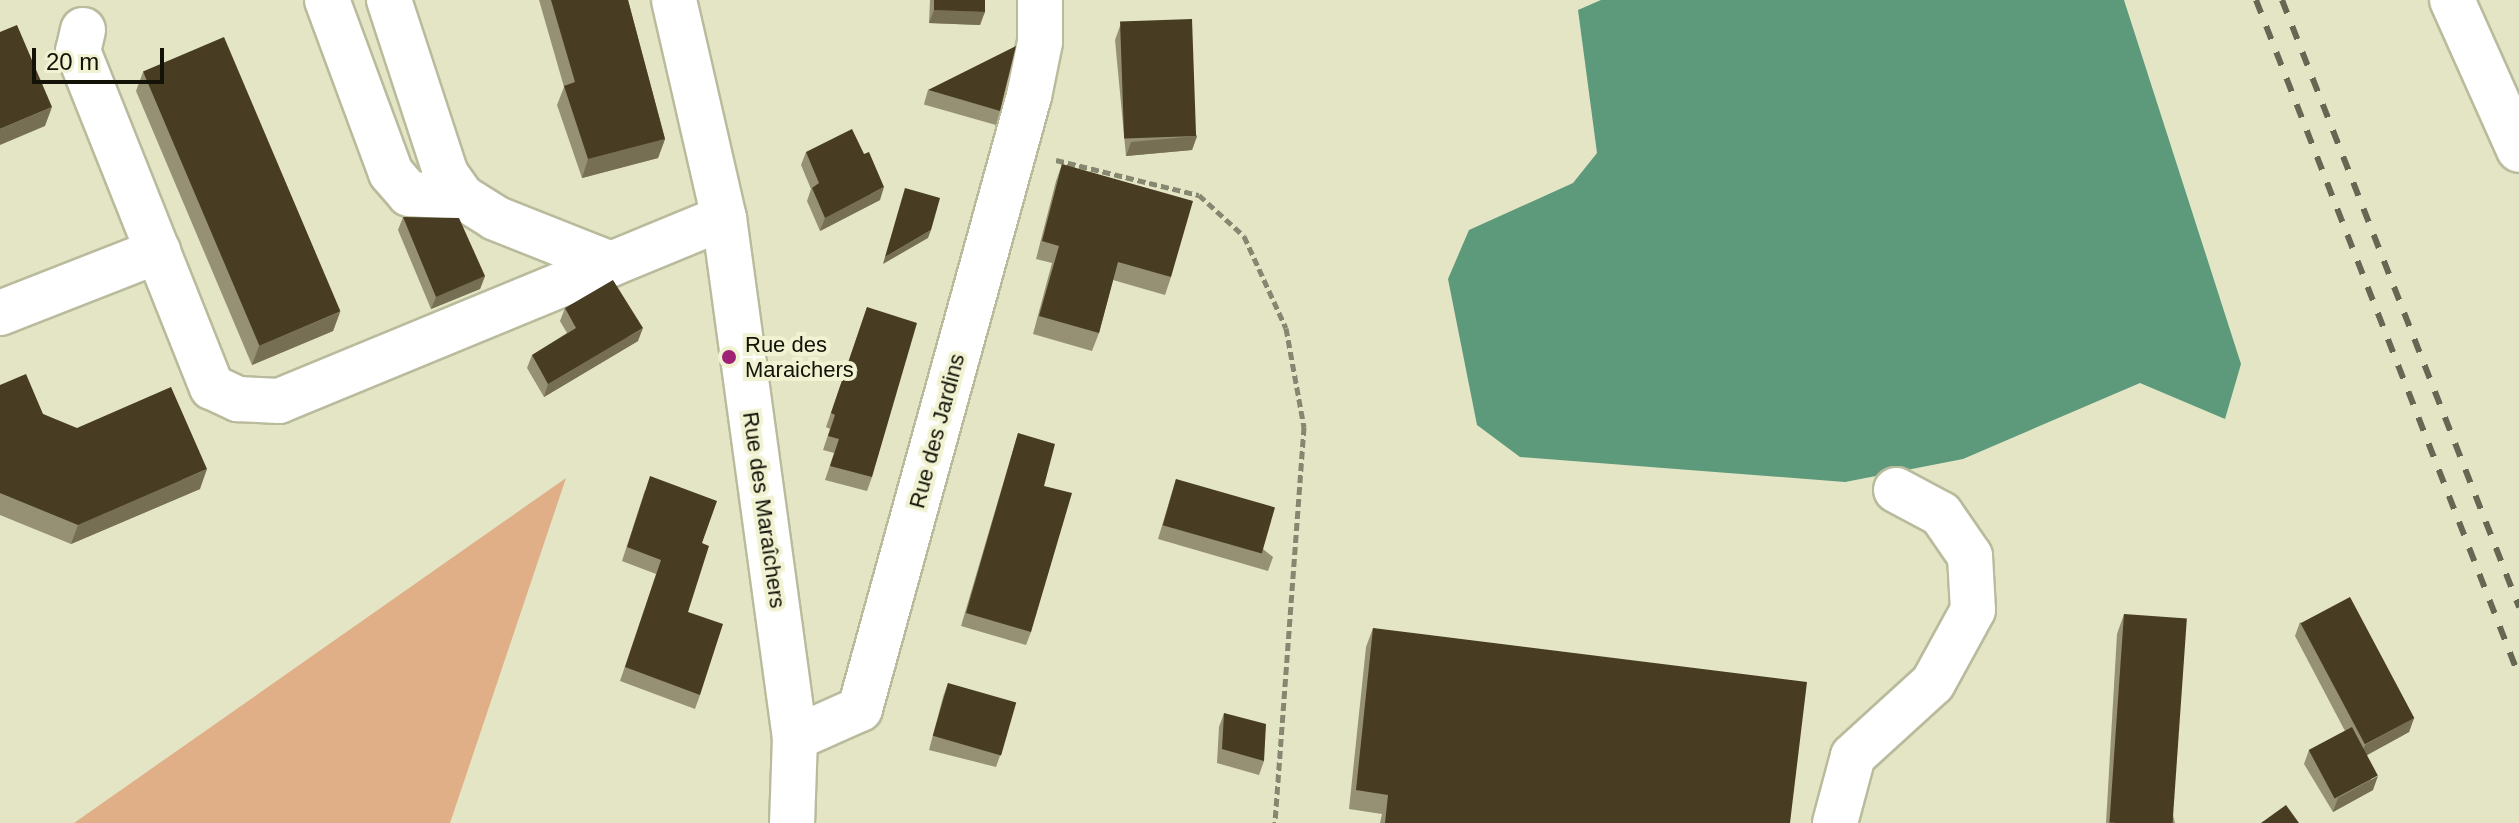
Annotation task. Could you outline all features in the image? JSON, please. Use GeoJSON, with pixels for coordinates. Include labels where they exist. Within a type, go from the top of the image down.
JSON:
{"type":"FeatureCollection","features":[{"type":"Feature","properties":{"kind":"street"},"geometry":{"type":"LineString","coordinates":[[327,0],[391,173],[409,194],[462,197]]}},
{"type":"Feature","properties":{"kind":"street"},"geometry":{"type":"LineString","coordinates":[[389,0],[446,174],[462,197],[495,218],[611,264]]}},
{"type":"Feature","properties":{"kind":"street","name":"Rue des Maraîchers"},"geometry":{"type":"LineString","coordinates":[[674,0],[724,218],[795,738]]}},
{"type":"Feature","properties":{"kind":"street","name":"Rue des Jardins"},"geometry":{"type":"LineString","coordinates":[[795,738],[860,709],[1014,150],[1040,42],[1040,0]]}},
{"type":"Feature","properties":{"kind":"street"},"geometry":{"type":"LineString","coordinates":[[2452,0],[2519,150]]}},
{"type":"Feature","properties":{"kind":"street"},"geometry":{"type":"LineString","coordinates":[[83,30],[78,51],[212,387],[238,399],[279,401],[724,218]]}},
{"type":"Feature","properties":{"kind":"street"},"geometry":{"type":"LineString","coordinates":[[0,313],[158,251]]}},
{"type":"Feature","properties":{"kind":"street"},"geometry":{"type":"LineString","coordinates":[[1835,823],[1834,810],[1853,756],[1933,683],[1973,610],[1970,556],[1941,514],[1896,490]]}},
{"type":"Feature","properties":{"kind":"street"},"geometry":{"type":"LineString","coordinates":[[792,823],[795,738]]}},
{"type":"Feature","properties":{"kind":"path"},"geometry":{"type":"LineString","coordinates":[[1014,150],[1199,195],[1244,236],[1286,328],[1304,427],[1275,823]]}},
{"type":"Feature","properties":{"kind":"shaded area"},"geometry":{"type":"Polygon","coordinates":[[[1601,0],[2124,0],[2241,364],[2225,419],[2140,383],[1963,459],[1845,482],[1520,457],[1477,425],[1448,279],[1469,230],[1573,183],[1597,153],[1578,10],[1601,0]]]}},
{"type":"Feature","properties":{"kind":"shaded area"},"geometry":{"type":"Polygon","coordinates":[[[566,478],[450,823],[74,823],[566,478]]]}},
{"type":"Feature","properties":{"kind":"building"},"geometry":{"type":"Polygon","coordinates":[[[551,0],[628,0],[665,139],[588,159],[564,86],[575,82],[551,0]]]}},
{"type":"Feature","properties":{"kind":"building"},"geometry":{"type":"Polygon","coordinates":[[[934,0],[985,0],[985,12],[934,10],[934,0]]]}},
{"type":"Feature","properties":{"kind":"building"},"geometry":{"type":"Polygon","coordinates":[[[1192,19],[1196,136],[1124,138],[1120,22],[1192,19]]]}},
{"type":"Feature","properties":{"kind":"building"},"geometry":{"type":"Polygon","coordinates":[[[17,25],[52,107],[0,129],[0,32],[17,25]]]}},
{"type":"Feature","properties":{"kind":"building"},"geometry":{"type":"Polygon","coordinates":[[[224,37],[340,311],[259,346],[143,71],[224,37]]]}},
{"type":"Feature","properties":{"kind":"building"},"geometry":{"type":"Polygon","coordinates":[[[1016,46],[1000,111],[928,90],[1016,46]]]}},
{"type":"Feature","properties":{"kind":"building"},"geometry":{"type":"Polygon","coordinates":[[[852,129],[864,154],[869,152],[884,187],[825,218],[812,188],[819,183],[806,152],[852,129]]]}},
{"type":"Feature","properties":{"kind":"building"},"geometry":{"type":"Polygon","coordinates":[[[1062,164],[1193,201],[1171,277],[1118,262],[1099,333],[1039,316],[1059,246],[1042,241],[1062,164]]]}},
{"type":"Feature","properties":{"kind":"building"},"geometry":{"type":"Polygon","coordinates":[[[905,188],[940,198],[931,230],[885,257],[905,188]]]}},
{"type":"Feature","properties":{"kind":"building"},"geometry":{"type":"Polygon","coordinates":[[[403,217],[459,218],[485,276],[436,297],[403,217]]]}},
{"type":"Feature","properties":{"kind":"building"},"geometry":{"type":"Polygon","coordinates":[[[613,280],[643,328],[548,384],[532,355],[576,328],[565,308],[613,280]]]}},
{"type":"Feature","properties":{"kind":"building"},"geometry":{"type":"Polygon","coordinates":[[[867,307],[917,323],[872,477],[830,466],[839,439],[828,436],[835,415],[831,413],[867,307]]]}},
{"type":"Feature","properties":{"kind":"building"},"geometry":{"type":"Polygon","coordinates":[[[26,374],[43,414],[77,428],[171,387],[207,469],[78,525],[0,493],[0,385],[26,374]]]}},
{"type":"Feature","properties":{"kind":"building"},"geometry":{"type":"Polygon","coordinates":[[[1018,433],[1055,444],[1044,486],[1072,493],[1031,632],[966,613],[1018,433]]]}},
{"type":"Feature","properties":{"kind":"building"},"geometry":{"type":"Polygon","coordinates":[[[650,476],[717,501],[702,543],[709,546],[688,612],[723,624],[700,695],[625,667],[661,560],[627,547],[650,476]]]}},
{"type":"Feature","properties":{"kind":"building"},"geometry":{"type":"Polygon","coordinates":[[[1176,479],[1275,507],[1262,554],[1163,525],[1176,479]]]}},
{"type":"Feature","properties":{"kind":"building"},"geometry":{"type":"Polygon","coordinates":[[[2350,597],[2414,718],[2365,744],[2301,623],[2350,597]]]}},
{"type":"Feature","properties":{"kind":"building"},"geometry":{"type":"Polygon","coordinates":[[[2124,614],[2187,618],[2173,823],[2109,822],[2124,614]]]}},
{"type":"Feature","properties":{"kind":"building"},"geometry":{"type":"Polygon","coordinates":[[[1373,628],[1807,682],[1790,823],[1385,823],[1388,795],[1356,790],[1373,628]]]}},
{"type":"Feature","properties":{"kind":"building"},"geometry":{"type":"Polygon","coordinates":[[[948,683],[1016,703],[1001,755],[933,736],[948,683]]]}},
{"type":"Feature","properties":{"kind":"building"},"geometry":{"type":"Polygon","coordinates":[[[1224,713],[1266,724],[1264,761],[1222,749],[1224,713]]]}},
{"type":"Feature","properties":{"kind":"building"},"geometry":{"type":"Polygon","coordinates":[[[2352,727],[2378,776],[2335,799],[2309,750],[2352,727]]]}},
{"type":"Feature","properties":{"kind":"building"},"geometry":{"type":"Polygon","coordinates":[[[2286,805],[2299,823],[2261,823],[2286,805]]]}},
{"type":"Feature","properties":{"kind":"railway"},"geometry":{"type":"LineString","coordinates":[[2256,0],[2519,676]]}},
{"type":"Feature","properties":{"kind":"railway"},"geometry":{"type":"LineString","coordinates":[[2282,0],[2519,607]]}},
{"type":"Feature","properties":{"kind":"place","name":"Rue des Maraichers"},"geometry":{"type":"Point","coordinates":[729,357]}}]}
